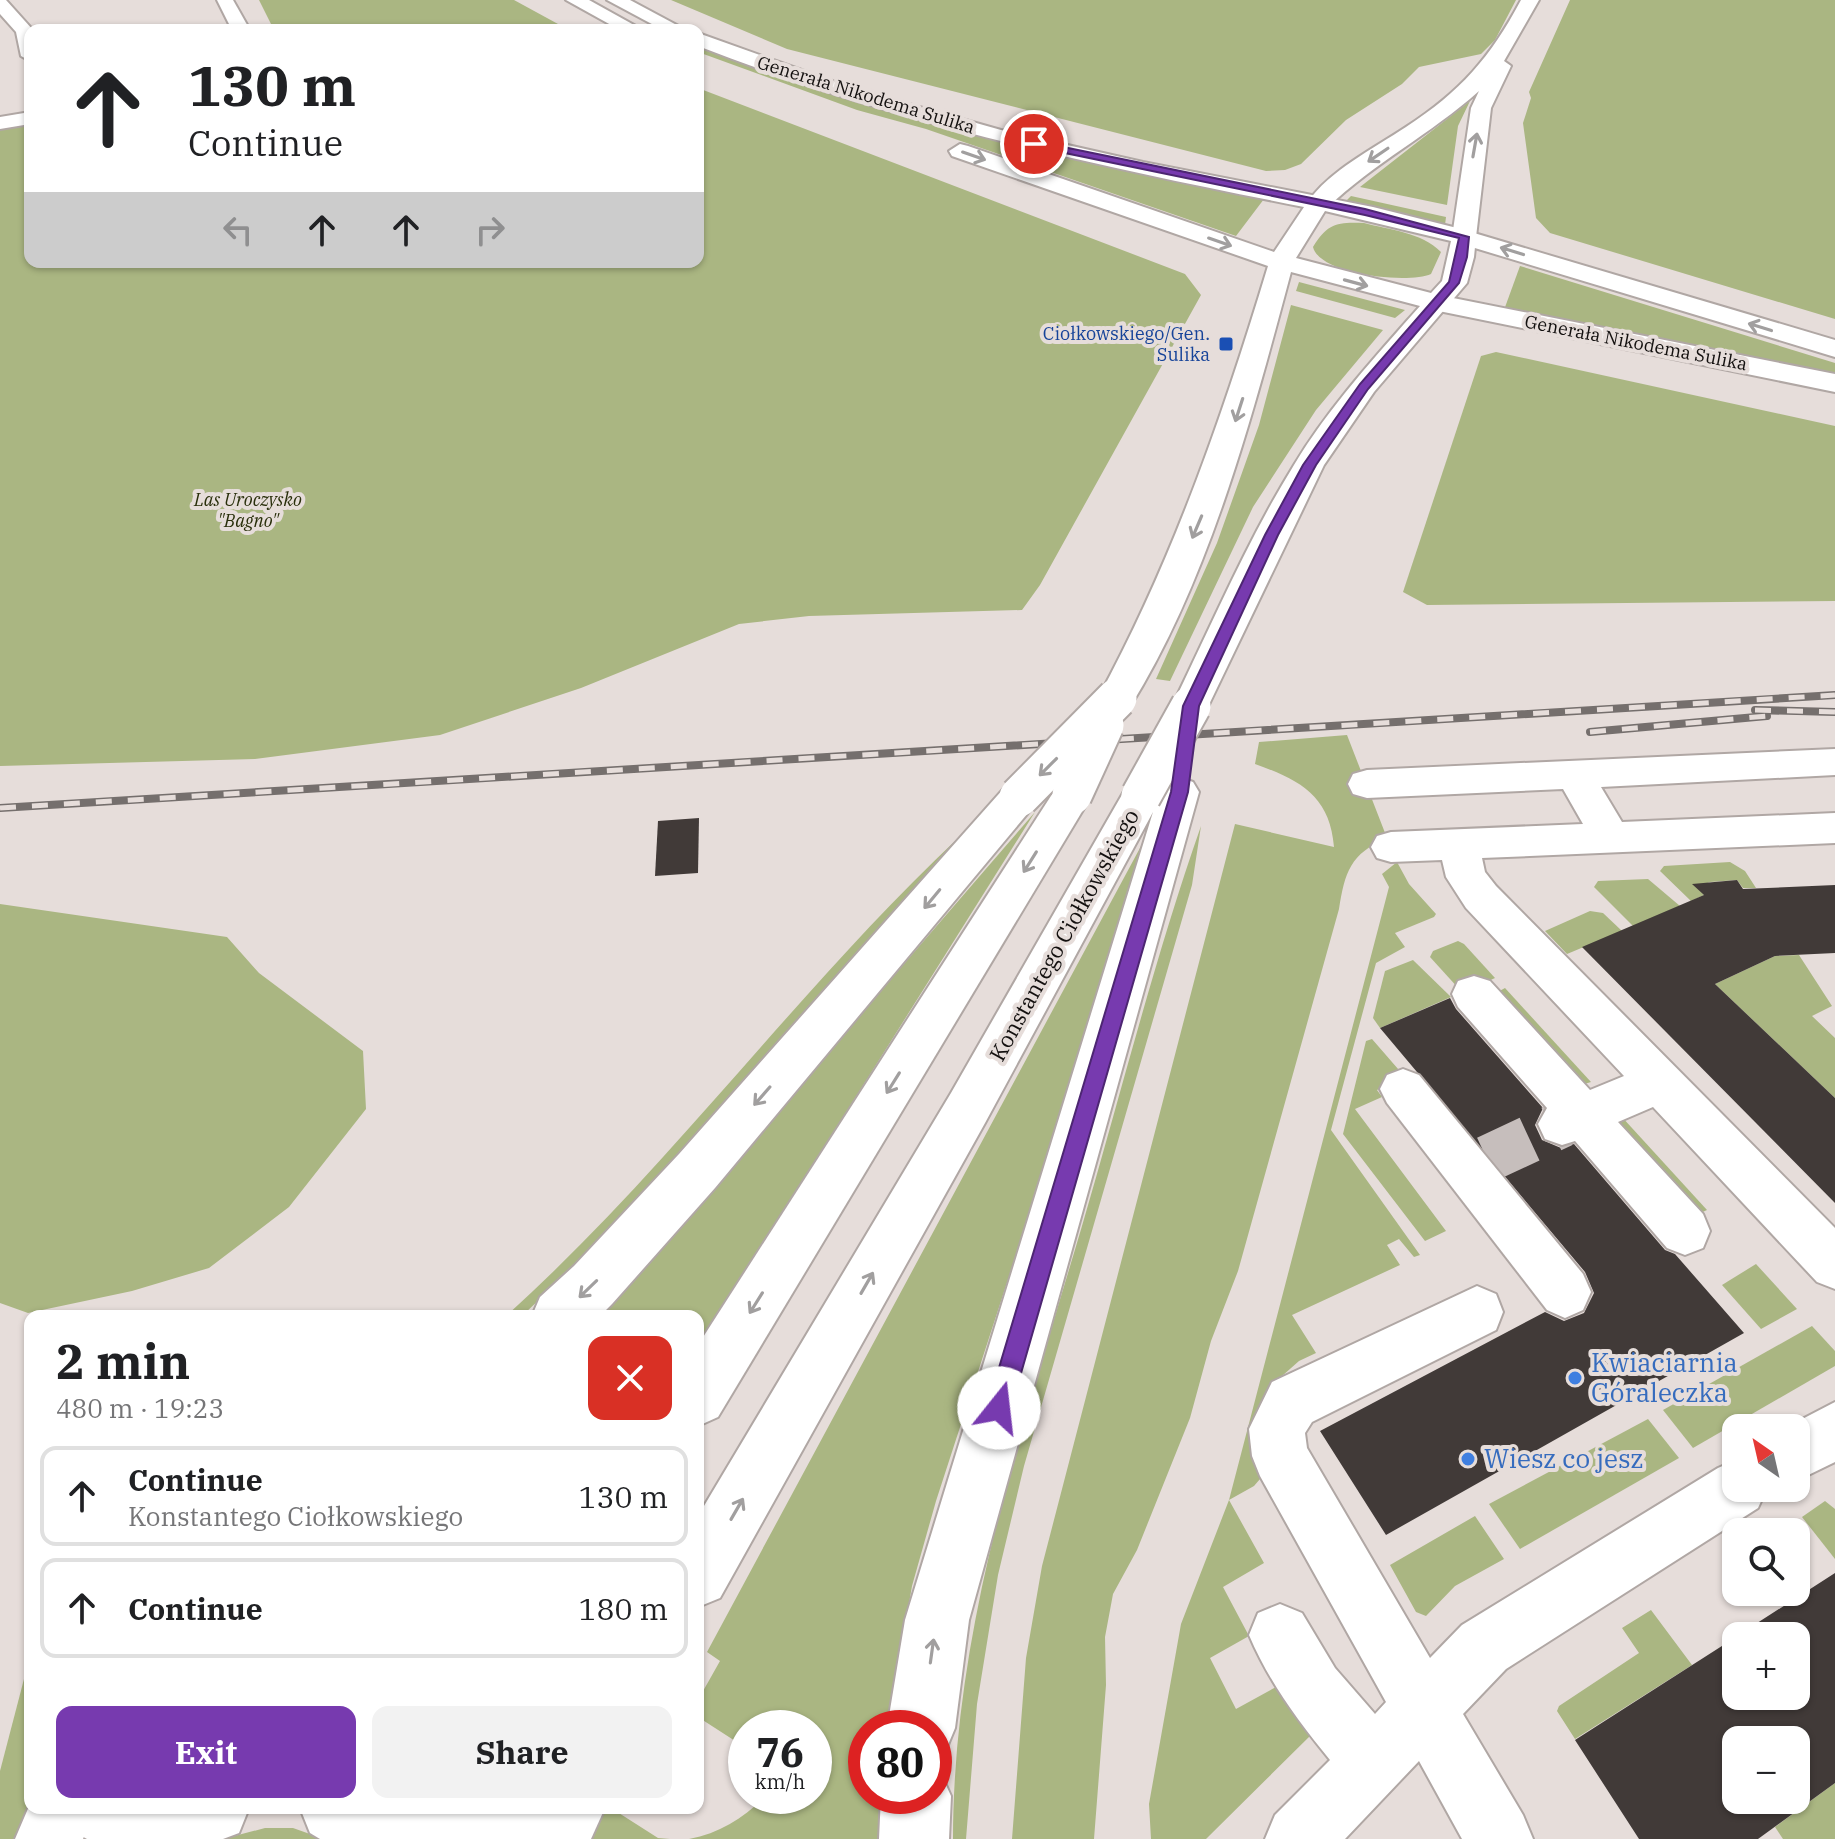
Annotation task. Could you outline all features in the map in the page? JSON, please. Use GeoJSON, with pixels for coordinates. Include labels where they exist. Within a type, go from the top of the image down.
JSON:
{"type":"FeatureCollection","features":[{"type":"Feature","properties":{"kind":"main road"},"geometry":{"type":"LineString","coordinates":[[575,0],[622,24]]}},
{"type":"Feature","properties":{"kind":"main road"},"geometry":{"type":"LineString","coordinates":[[616,0],[665,24]]}},
{"type":"Feature","properties":{"kind":"main road"},"geometry":{"type":"LineString","coordinates":[[1464,237],[1481,108],[1530,0]]}},
{"type":"Feature","properties":{"kind":"main road","name":"Generała Nikodema Sulika"},"geometry":{"type":"LineString","coordinates":[[704,41],[848,93],[1004,136],[1464,237],[1835,349]]}},
{"type":"Feature","properties":{"kind":"main road"},"geometry":{"type":"LineString","coordinates":[[704,1387],[1072,795],[1197,528],[1225,455],[1281,263],[1295,236],[1319,203],[1370,159],[1442,113],[1473,87],[1509,41]]}},
{"type":"Feature","properties":{"kind":"main road","name":"Generała Nikodema Sulika"},"geometry":{"type":"LineString","coordinates":[[704,61],[1281,263],[1438,303],[1835,383]]}},
{"type":"Feature","properties":{"kind":"main road","name":"Konstantego Ciołkowskiego"},"geometry":{"type":"LineString","coordinates":[[704,1566],[968,1108],[1160,794],[1197,694],[1272,535],[1315,455],[1364,386],[1454,283],[1464,237]]}},
{"type":"Feature","properties":{"kind":"main road"},"geometry":{"type":"LineString","coordinates":[[566,1310],[697,1171],[1019,797],[1120,692]]}},
{"type":"Feature","properties":{"kind":"main road"},"geometry":{"type":"LineString","coordinates":[[924,1710],[937,1620],[1160,794]]}},
{"type":"Feature","properties":{"kind":"main road"},"geometry":{"type":"LineString","coordinates":[[344,1814],[383,1839]]}},
{"type":"Feature","properties":{"kind":"main road"},"geometry":{"type":"LineString","coordinates":[[430,1839],[445,1814]]}},
{"type":"Feature","properties":{"kind":"main road"},"geometry":{"type":"LineString","coordinates":[[477,1814],[510,1839]]}},
{"type":"Feature","properties":{"kind":"main road"},"geometry":{"type":"LineString","coordinates":[[553,1839],[567,1814]]}},
{"type":"Feature","properties":{"kind":"main road"},"geometry":{"type":"LineString","coordinates":[[914,1839],[915,1814]]}},
{"type":"Feature","properties":{"kind":"street"},"geometry":{"type":"LineString","coordinates":[[225,0],[238,24]]}},
{"type":"Feature","properties":{"kind":"street"},"geometry":{"type":"LineString","coordinates":[[0,4],[24,30]]}},
{"type":"Feature","properties":{"kind":"street"},"geometry":{"type":"LineString","coordinates":[[0,123],[24,119]]}},
{"type":"Feature","properties":{"kind":"street"},"geometry":{"type":"LineString","coordinates":[[1367,784],[1835,762]]}},
{"type":"Feature","properties":{"kind":"street"},"geometry":{"type":"LineString","coordinates":[[1574,775],[1610,837]]}},
{"type":"Feature","properties":{"kind":"street"},"geometry":{"type":"LineString","coordinates":[[1391,847],[1835,828]]}},
{"type":"Feature","properties":{"kind":"street"},"geometry":{"type":"LineString","coordinates":[[1458,844],[1466,877],[1481,897],[1835,1264]]}},
{"type":"Feature","properties":{"kind":"street"},"geometry":{"type":"LineString","coordinates":[[1474,994],[1572,1119],[1685,1231]]}},
{"type":"Feature","properties":{"kind":"street"},"geometry":{"type":"LineString","coordinates":[[1572,1119],[1660,1083]]}},
{"type":"Feature","properties":{"kind":"street"},"geometry":{"type":"LineString","coordinates":[[1403,1089],[1477,1164],[1565,1292]]}},
{"type":"Feature","properties":{"kind":"street"},"geometry":{"type":"LineString","coordinates":[[1477,1312],[1292,1402],[1277,1429],[1280,1456],[1499,1839]]}},
{"type":"Feature","properties":{"kind":"street"},"geometry":{"type":"LineString","coordinates":[[1810,1445],[1835,1430]]}},
{"type":"Feature","properties":{"kind":"street"},"geometry":{"type":"LineString","coordinates":[[1321,1830],[1374,1762],[1484,1647],[1722,1498]]}},
{"type":"Feature","properties":{"kind":"street"},"geometry":{"type":"LineString","coordinates":[[1280,1635],[1313,1690],[1374,1762]]}},
{"type":"Feature","properties":{"kind":"street"},"geometry":{"type":"LineString","coordinates":[[49,1839],[59,1814]]}},
{"type":"Feature","properties":{"kind":"green space"},"geometry":{"type":"Polygon","coordinates":[[[259,0],[514,0],[558,24],[271,24],[259,0]]]}},
{"type":"Feature","properties":{"kind":"green space"},"geometry":{"type":"Polygon","coordinates":[[[671,0],[1516,0],[1495,40],[1481,54],[1419,67],[1402,84],[1346,120],[1301,164],[1285,170],[1266,171],[787,49],[671,0]]]}},
{"type":"Feature","properties":{"kind":"green space"},"geometry":{"type":"Polygon","coordinates":[[[1570,0],[1835,0],[1835,319],[1550,233],[1536,218],[1523,123],[1531,98],[1529,92],[1570,0]]]}},
{"type":"Feature","properties":{"kind":"green space"},"geometry":{"type":"Polygon","coordinates":[[[704,47],[836,95],[977,136],[1120,170],[1264,199],[1236,236],[926,129],[857,110],[704,54],[704,47]]]}},
{"type":"Feature","properties":{"kind":"green space","name":"Las Uroczysko \"Bagno\""},"geometry":{"type":"Polygon","coordinates":[[[704,90],[1185,274],[1201,295],[1040,585],[1022,610],[809,616],[739,624],[581,688],[440,735],[255,759],[0,766],[0,129],[24,126],[24,268],[704,268],[704,90]]]}},
{"type":"Feature","properties":{"kind":"green space"},"geometry":{"type":"Polygon","coordinates":[[[1470,101],[1458,126],[1447,205],[1360,187],[1470,101]]]}},
{"type":"Feature","properties":{"kind":"green space"},"geometry":{"type":"Polygon","coordinates":[[[1351,196],[1446,217],[1445,225],[1345,202],[1351,196]]]}},
{"type":"Feature","properties":{"kind":"green space"},"geometry":{"type":"Polygon","coordinates":[[[1347,223],[1364,223],[1405,233],[1433,245],[1441,252],[1431,274],[1404,278],[1366,275],[1319,257],[1313,247],[1329,229],[1347,223]]]}},
{"type":"Feature","properties":{"kind":"green space"},"geometry":{"type":"Polygon","coordinates":[[[1520,266],[1835,363],[1835,376],[1504,310],[1520,266]]]}},
{"type":"Feature","properties":{"kind":"green space"},"geometry":{"type":"Polygon","coordinates":[[[1299,282],[1405,310],[1395,318],[1296,291],[1299,282]]]}},
{"type":"Feature","properties":{"kind":"green space"},"geometry":{"type":"Polygon","coordinates":[[[1291,305],[1383,330],[1316,410],[1253,507],[1170,681],[1156,679],[1217,543],[1259,425],[1291,305]]]}},
{"type":"Feature","properties":{"kind":"green space"},"geometry":{"type":"Polygon","coordinates":[[[1496,352],[1835,426],[1835,601],[1427,605],[1403,592],[1481,356],[1496,352]]]}},
{"type":"Feature","properties":{"kind":"green space"},"geometry":{"type":"Polygon","coordinates":[[[1347,735],[1387,838],[1357,858],[1347,874],[1238,1271],[1211,1341],[1190,1418],[1137,1550],[1113,1594],[1105,1637],[1106,1685],[1094,1839],[1012,1839],[1026,1658],[1042,1566],[1235,824],[1334,847],[1326,815],[1310,792],[1286,777],[1255,764],[1259,742],[1347,735]]]}},
{"type":"Feature","properties":{"kind":"green space"},"geometry":{"type":"Polygon","coordinates":[[[1161,809],[936,1501],[912,1586],[891,1710],[848,1710],[848,1814],[880,1814],[879,1839],[689,1839],[711,1833],[745,1814],[832,1814],[832,1710],[728,1710],[728,1736],[704,1721],[704,1689],[720,1661],[707,1652],[1161,809]]]}},
{"type":"Feature","properties":{"kind":"green space"},"geometry":{"type":"Polygon","coordinates":[[[1035,812],[704,1338],[704,1310],[605,1310],[1035,812]]]}},
{"type":"Feature","properties":{"kind":"green space"},"geometry":{"type":"Polygon","coordinates":[[[1201,826],[1192,885],[1024,1466],[998,1575],[977,1704],[966,1839],[953,1839],[956,1760],[965,1682],[995,1528],[1153,975],[1201,826]]]}},
{"type":"Feature","properties":{"kind":"green space"},"geometry":{"type":"Polygon","coordinates":[[[957,839],[607,1235],[528,1310],[512,1310],[623,1201],[842,956],[957,839]]]}},
{"type":"Feature","properties":{"kind":"green space"},"geometry":{"type":"Polygon","coordinates":[[[1397,862],[1409,884],[1436,914],[1395,933],[1405,947],[1376,963],[1331,1130],[1420,1255],[1414,1257],[1399,1239],[1387,1245],[1400,1265],[1292,1315],[1316,1353],[1299,1361],[1273,1384],[1260,1479],[1254,1486],[1229,1500],[1389,887],[1382,874],[1397,862]]]}},
{"type":"Feature","properties":{"kind":"green space"},"geometry":{"type":"Polygon","coordinates":[[[1730,862],[1745,871],[1756,888],[1743,888],[1737,880],[1710,882],[1697,887],[1704,895],[1691,901],[1660,871],[1664,866],[1730,862]]]}},
{"type":"Feature","properties":{"kind":"green space"},"geometry":{"type":"Polygon","coordinates":[[[1648,879],[1680,906],[1633,926],[1594,887],[1598,881],[1648,879]]]}},
{"type":"Feature","properties":{"kind":"green space"},"geometry":{"type":"Polygon","coordinates":[[[0,904],[227,937],[259,973],[363,1051],[366,1109],[289,1207],[209,1268],[132,1291],[42,1310],[24,1312],[0,1303],[0,904]]]}},
{"type":"Feature","properties":{"kind":"green space"},"geometry":{"type":"Polygon","coordinates":[[[1590,911],[1603,913],[1622,931],[1567,954],[1545,931],[1590,911]]]}},
{"type":"Feature","properties":{"kind":"green space"},"geometry":{"type":"Polygon","coordinates":[[[1458,941],[1495,978],[1466,991],[1460,990],[1430,957],[1433,951],[1458,941]]]}},
{"type":"Feature","properties":{"kind":"green space"},"geometry":{"type":"Polygon","coordinates":[[[1799,955],[1832,1006],[1812,1016],[1835,1038],[1835,1098],[1715,984],[1775,956],[1799,955]]]}},
{"type":"Feature","properties":{"kind":"green space"},"geometry":{"type":"Polygon","coordinates":[[[1413,960],[1451,997],[1380,1028],[1373,1018],[1385,971],[1413,960]]]}},
{"type":"Feature","properties":{"kind":"green space"},"geometry":{"type":"Polygon","coordinates":[[[1505,988],[1591,1082],[1581,1085],[1494,994],[1505,988]]]}},
{"type":"Feature","properties":{"kind":"green space"},"geometry":{"type":"Polygon","coordinates":[[[1372,1039],[1405,1077],[1377,1090],[1382,1097],[1355,1109],[1446,1231],[1425,1241],[1343,1134],[1366,1041],[1372,1039]]]}},
{"type":"Feature","properties":{"kind":"green space"},"geometry":{"type":"Polygon","coordinates":[[[1621,1116],[1707,1210],[1694,1216],[1616,1120],[1621,1116]]]}},
{"type":"Feature","properties":{"kind":"green space"},"geometry":{"type":"Polygon","coordinates":[[[1756,1264],[1797,1309],[1761,1329],[1722,1285],[1756,1264]]]}},
{"type":"Feature","properties":{"kind":"green space"},"geometry":{"type":"Polygon","coordinates":[[[1812,1326],[1835,1351],[1835,1366],[1752,1414],[1722,1414],[1722,1431],[1693,1448],[1663,1410],[1812,1326]]]}},
{"type":"Feature","properties":{"kind":"green space"},"geometry":{"type":"Polygon","coordinates":[[[1648,1419],[1679,1458],[1520,1549],[1489,1504],[1648,1419]]]}},
{"type":"Feature","properties":{"kind":"green space"},"geometry":{"type":"Polygon","coordinates":[[[1229,1500],[1264,1563],[1223,1587],[1249,1636],[1210,1658],[1236,1709],[1276,1687],[1311,1735],[1206,1839],[1151,1839],[1149,1804],[1181,1624],[1229,1500]]]}},
{"type":"Feature","properties":{"kind":"green space"},"geometry":{"type":"Polygon","coordinates":[[[1825,1501],[1835,1509],[1835,1559],[1810,1527],[1810,1518],[1802,1517],[1825,1501]]]}},
{"type":"Feature","properties":{"kind":"green space"},"geometry":{"type":"Polygon","coordinates":[[[1475,1516],[1504,1559],[1455,1586],[1426,1616],[1416,1612],[1390,1565],[1475,1516]]]}},
{"type":"Feature","properties":{"kind":"green space"},"geometry":{"type":"Polygon","coordinates":[[[1651,1610],[1692,1665],[1575,1739],[1557,1711],[1559,1706],[1639,1653],[1622,1628],[1651,1610]]]}},
{"type":"Feature","properties":{"kind":"green space"},"geometry":{"type":"Polygon","coordinates":[[[24,1679],[24,1814],[27,1814],[22,1839],[0,1839],[0,1771],[24,1679]]]}},
{"type":"Feature","properties":{"kind":"green space"},"geometry":{"type":"Polygon","coordinates":[[[1835,1783],[1835,1839],[1783,1839],[1775,1827],[1793,1814],[1810,1814],[1810,1801],[1835,1783]]]}},
{"type":"Feature","properties":{"kind":"green space"},"geometry":{"type":"Polygon","coordinates":[[[547,1814],[620,1814],[658,1838],[670,1839],[582,1839],[547,1814]]]}},
{"type":"Feature","properties":{"kind":"green space"},"geometry":{"type":"Polygon","coordinates":[[[265,1828],[293,1828],[324,1839],[223,1839],[265,1828]]]}},
{"type":"Feature","properties":{"kind":"building"},"geometry":{"type":"Polygon","coordinates":[[[699,818],[698,873],[655,876],[658,821],[699,818]]]}},
{"type":"Feature","properties":{"kind":"building"},"geometry":{"type":"Polygon","coordinates":[[[1737,880],[1743,889],[1835,885],[1835,953],[1775,956],[1715,984],[1835,1098],[1835,1203],[1582,947],[1704,895],[1692,884],[1737,880]]]}},
{"type":"Feature","properties":{"kind":"building"},"geometry":{"type":"Polygon","coordinates":[[[1450,998],[1456,1009],[1543,1108],[1535,1125],[1542,1140],[1561,1148],[1574,1144],[1665,1250],[1675,1254],[1744,1333],[1386,1535],[1320,1431],[1545,1312],[1564,1321],[1584,1313],[1594,1293],[1585,1272],[1380,1028],[1450,998]]]}},
{"type":"Feature","properties":{"kind":"building"},"geometry":{"type":"Polygon","coordinates":[[[1835,1573],[1835,1783],[1810,1801],[1810,1726],[1722,1726],[1722,1814],[1792,1814],[1758,1839],[1639,1839],[1575,1740],[1722,1646],[1722,1710],[1810,1710],[1810,1622],[1759,1622],[1784,1606],[1810,1606],[1810,1589],[1835,1573]]]}},
{"type":"Feature","properties":{"kind":"tunnel"},"geometry":{"type":"LineString","coordinates":[[1487,1159],[1562,1124]]}},
{"type":"Feature","properties":{"kind":"railway"},"geometry":{"type":"LineString","coordinates":[[0,808],[1835,695]]}},
{"type":"Feature","properties":{"kind":"railway"},"geometry":{"type":"LineString","coordinates":[[1755,710],[1835,712]]}},
{"type":"Feature","properties":{"kind":"railway"},"geometry":{"type":"LineString","coordinates":[[1590,732],[1767,716]]}},
{"type":"Feature","properties":{"kind":"place","name":"Ciołkowskiego/Gen. Sulika"},"geometry":{"type":"Point","coordinates":[1226,344]}},
{"type":"Feature","properties":{"kind":"place","name":"Kwiaciarnia Góraleczka"},"geometry":{"type":"Point","coordinates":[1575,1378]}},
{"type":"Feature","properties":{"kind":"place","name":"Wiesz co jesz"},"geometry":{"type":"Point","coordinates":[1468,1459]}},
{"type":"Feature","properties":{"kind":"route"},"geometry":{"type":"LineString","coordinates":[[999,1408],[1179,792],[1191,706],[1272,535],[1309,465],[1364,386],[1454,283],[1464,237],[1365,212],[1034,144]]}}]}
